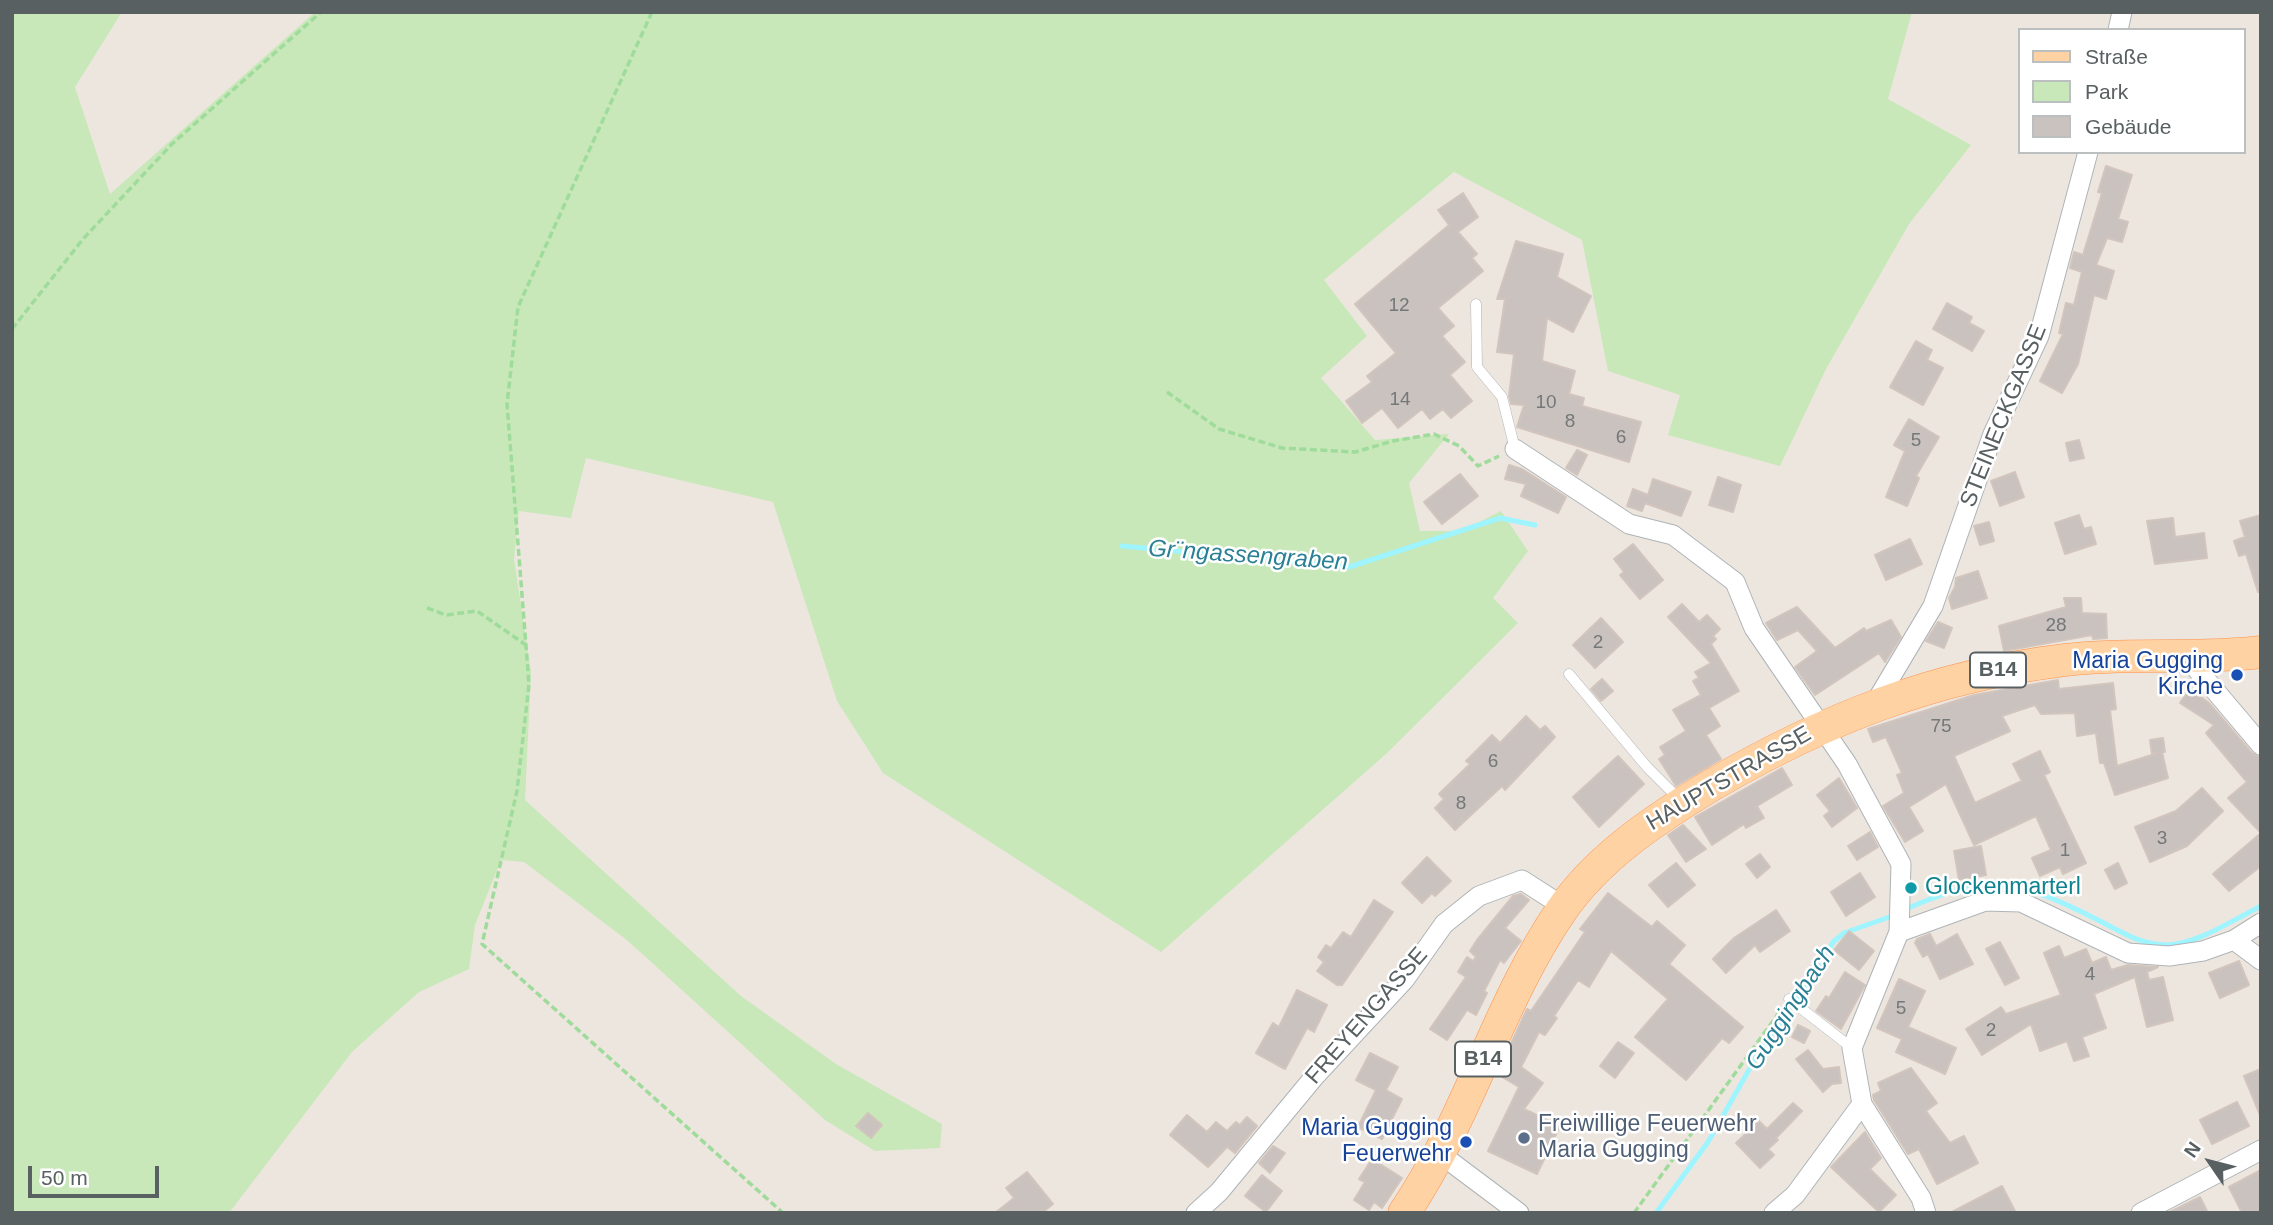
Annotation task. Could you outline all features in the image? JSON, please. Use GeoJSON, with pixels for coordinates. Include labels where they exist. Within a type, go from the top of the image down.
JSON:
{"type":"FeatureCollection","features":[{"type":"Feature","properties":{"kind":"main road","name":"HAUPTSTRASSE"},"geometry":{"type":"LineString","coordinates":[[1404,1213],[1439,1153],[1530,958],[1564,907],[1592,874],[1636,834],[1682,803],[1771,750],[1820,726],[1874,705],[1980,673],[2068,659],[2261,652]]}},
{"type":"Feature","properties":{"kind":"street","name":"STEINECKGASSE"},"geometry":{"type":"LineString","coordinates":[[1874,705],[1933,606],[1993,433],[2039,336],[2087,154]]}},
{"type":"Feature","properties":{"kind":"street"},"geometry":{"type":"LineString","coordinates":[[1515,449],[1629,524],[1673,535],[1735,582],[1754,628],[1847,764],[1900,864],[1899,919],[1852,1048],[1862,1104],[1921,1198],[1926,1213]]}},
{"type":"Feature","properties":{"kind":"street"},"geometry":{"type":"LineString","coordinates":[[2185,655],[2261,745]]}},
{"type":"Feature","properties":{"kind":"street","name":"FREYENGASSE"},"geometry":{"type":"LineString","coordinates":[[1196,1213],[1219,1192],[1315,1076],[1405,979],[1453,917],[1479,896],[1522,880],[1564,907]]}},
{"type":"Feature","properties":{"kind":"street"},"geometry":{"type":"LineString","coordinates":[[1899,919],[1985,901],[2021,902],[2129,953],[2169,956],[2203,951],[2234,940],[2261,923]]}},
{"type":"Feature","properties":{"kind":"street"},"geometry":{"type":"LineString","coordinates":[[2234,940],[2261,960]]}},
{"type":"Feature","properties":{"kind":"street"},"geometry":{"type":"LineString","coordinates":[[1774,1213],[1795,1195],[1862,1104]]}},
{"type":"Feature","properties":{"kind":"street"},"geometry":{"type":"LineString","coordinates":[[2141,1213],[2261,1150]]}},
{"type":"Feature","properties":{"kind":"street"},"geometry":{"type":"LineString","coordinates":[[1439,1153],[1519,1213]]}},
{"type":"Feature","properties":{"kind":"lane"},"geometry":{"type":"LineString","coordinates":[[1476,304],[1477,367],[1502,397],[1515,449]]}},
{"type":"Feature","properties":{"kind":"lane"},"geometry":{"type":"LineString","coordinates":[[1569,674],[1647,767],[1682,803]]}},
{"type":"Feature","properties":{"kind":"lane"},"geometry":{"type":"LineString","coordinates":[[1793,1002],[1852,1048]]}},
{"type":"Feature","properties":{"kind":"path"},"geometry":{"type":"LineString","coordinates":[[12,329],[83,239],[172,144],[321,12]]}},
{"type":"Feature","properties":{"kind":"path"},"geometry":{"type":"LineString","coordinates":[[652,12],[518,307],[507,404],[528,684],[517,791],[482,944],[783,1213]]}},
{"type":"Feature","properties":{"kind":"path"},"geometry":{"type":"LineString","coordinates":[[1167,392],[1219,429],[1282,447],[1355,452],[1434,434],[1459,446],[1478,466],[1515,449]]}},
{"type":"Feature","properties":{"kind":"path"},"geometry":{"type":"LineString","coordinates":[[427,608],[446,615],[477,611],[526,645]]}},
{"type":"Feature","properties":{"kind":"path"},"geometry":{"type":"LineString","coordinates":[[1634,1213],[1793,1002]]}},
{"type":"Feature","properties":{"kind":"green space"},"geometry":{"type":"Polygon","coordinates":[[[12,12],[122,12],[75,87],[110,194],[315,12],[1912,12],[1888,99],[1971,145],[1909,224],[1826,369],[1780,466],[1668,435],[1680,395],[1608,371],[1582,240],[1454,172],[1324,280],[1367,336],[1321,378],[1375,440],[1449,434],[1409,483],[1420,531],[1461,531],[1501,511],[1528,551],[1493,598],[1518,623],[1386,754],[1161,952],[883,773],[837,701],[773,502],[586,458],[571,518],[519,511],[514,559],[531,672],[525,800],[741,996],[836,1064],[942,1124],[940,1148],[875,1151],[825,1120],[628,941],[524,862],[501,860],[475,925],[469,969],[419,992],[352,1052],[229,1213],[12,1213],[12,12]]]}},
{"type":"Feature","properties":{"kind":"building"},"geometry":{"type":"Polygon","coordinates":[[[2106,166],[2132,175],[2118,219],[2128,222],[2122,242],[2107,238],[2096,265],[2114,271],[2106,299],[2094,295],[2078,364],[2062,393],[2040,381],[2063,334],[2059,333],[2066,303],[2074,305],[2082,272],[2070,268],[2074,252],[2083,255],[2102,193],[2098,192],[2106,166]]]}},
{"type":"Feature","properties":{"kind":"building"},"geometry":{"type":"Polygon","coordinates":[[[1463,193],[1478,217],[1458,232],[1477,254],[1472,258],[1483,271],[1438,308],[1454,326],[1442,336],[1465,362],[1450,375],[1472,401],[1451,418],[1443,409],[1430,419],[1422,409],[1398,428],[1382,408],[1362,423],[1346,401],[1372,382],[1367,376],[1396,353],[1355,304],[1449,225],[1438,210],[1463,193]]]}},
{"type":"Feature","properties":{"kind":"building"},"geometry":{"type":"Polygon","coordinates":[[[1516,241],[1563,254],[1557,277],[1591,296],[1573,332],[1547,318],[1542,361],[1575,371],[1569,394],[1584,398],[1582,406],[1641,422],[1629,462],[1517,427],[1524,405],[1511,404],[1509,396],[1514,354],[1497,352],[1505,299],[1497,299],[1516,241]]]}},
{"type":"Feature","properties":{"kind":"building"},"geometry":{"type":"Polygon","coordinates":[[[1947,303],[1972,317],[1969,323],[1984,331],[1972,351],[1933,329],[1947,303]]]}},
{"type":"Feature","properties":{"kind":"building"},"geometry":{"type":"Polygon","coordinates":[[[1916,341],[1932,350],[1927,360],[1943,368],[1923,405],[1890,387],[1916,341]]]}},
{"type":"Feature","properties":{"kind":"building"},"geometry":{"type":"Polygon","coordinates":[[[1909,419],[1939,437],[1916,476],[1919,478],[1907,506],[1886,497],[1905,451],[1894,445],[1909,419]]]}},
{"type":"Feature","properties":{"kind":"building"},"geometry":{"type":"Polygon","coordinates":[[[2079,440],[2084,458],[2070,461],[2066,443],[2079,440]]]}},
{"type":"Feature","properties":{"kind":"building"},"geometry":{"type":"Polygon","coordinates":[[[1577,450],[1587,455],[1577,475],[1566,468],[1577,450]]]}},
{"type":"Feature","properties":{"kind":"building"},"geometry":{"type":"Polygon","coordinates":[[[1509,465],[1522,469],[1566,497],[1558,513],[1521,496],[1526,484],[1505,479],[1509,465]]]}},
{"type":"Feature","properties":{"kind":"building"},"geometry":{"type":"Polygon","coordinates":[[[2015,472],[2024,497],[2000,506],[1991,481],[2015,472]]]}},
{"type":"Feature","properties":{"kind":"building"},"geometry":{"type":"Polygon","coordinates":[[[1460,474],[1478,496],[1442,524],[1424,502],[1460,474]]]}},
{"type":"Feature","properties":{"kind":"building"},"geometry":{"type":"Polygon","coordinates":[[[1718,477],[1741,485],[1733,512],[1709,505],[1718,477]]]}},
{"type":"Feature","properties":{"kind":"building"},"geometry":{"type":"Polygon","coordinates":[[[1653,479],[1691,492],[1681,516],[1645,503],[1642,511],[1627,506],[1633,489],[1648,495],[1653,479]]]}},
{"type":"Feature","properties":{"kind":"building"},"geometry":{"type":"Polygon","coordinates":[[[2079,515],[2084,529],[2091,527],[2096,544],[2065,554],[2055,523],[2079,515]]]}},
{"type":"Feature","properties":{"kind":"building"},"geometry":{"type":"Polygon","coordinates":[[[2261,515],[2261,591],[2258,592],[2246,554],[2239,556],[2234,541],[2245,537],[2240,521],[2261,515]]]}},
{"type":"Feature","properties":{"kind":"building"},"geometry":{"type":"Polygon","coordinates":[[[2173,518],[2175,537],[2204,533],[2207,558],[2155,564],[2147,521],[2173,518]]]}},
{"type":"Feature","properties":{"kind":"building"},"geometry":{"type":"Polygon","coordinates":[[[1989,522],[1994,541],[1980,545],[1974,526],[1989,522]]]}},
{"type":"Feature","properties":{"kind":"building"},"geometry":{"type":"Polygon","coordinates":[[[1910,539],[1922,564],[1886,580],[1875,555],[1910,539]]]}},
{"type":"Feature","properties":{"kind":"building"},"geometry":{"type":"Polygon","coordinates":[[[1633,544],[1663,580],[1640,599],[1620,575],[1624,572],[1614,559],[1633,544]]]}},
{"type":"Feature","properties":{"kind":"building"},"geometry":{"type":"Polygon","coordinates":[[[1978,571],[1987,598],[1952,609],[1949,598],[1956,578],[1978,571]]]}},
{"type":"Feature","properties":{"kind":"building"},"geometry":{"type":"Polygon","coordinates":[[[2064,598],[2081,598],[2082,613],[2106,614],[2107,638],[2093,639],[2092,635],[2004,651],[1999,626],[2066,607],[2064,598]]]}},
{"type":"Feature","properties":{"kind":"building"},"geometry":{"type":"Polygon","coordinates":[[[1682,604],[1699,622],[1707,615],[1720,629],[1713,636],[1716,639],[1711,644],[1739,691],[1709,708],[1720,726],[1706,735],[1721,759],[1676,786],[1659,759],[1665,755],[1660,747],[1686,731],[1673,710],[1701,695],[1693,681],[1699,678],[1695,672],[1711,663],[1668,617],[1682,604]]]}},
{"type":"Feature","properties":{"kind":"building"},"geometry":{"type":"Polygon","coordinates":[[[1797,607],[1835,648],[1864,628],[1866,631],[1891,620],[1901,637],[1885,662],[1879,653],[1815,695],[1795,667],[1817,651],[1798,630],[1777,640],[1766,623],[1797,607]]]}},
{"type":"Feature","properties":{"kind":"building"},"geometry":{"type":"Polygon","coordinates":[[[1601,618],[1623,642],[1595,668],[1573,645],[1601,618]]]}},
{"type":"Feature","properties":{"kind":"building"},"geometry":{"type":"Polygon","coordinates":[[[1938,622],[1952,628],[1944,648],[1926,641],[1938,622]]]}},
{"type":"Feature","properties":{"kind":"building"},"geometry":{"type":"Polygon","coordinates":[[[1602,679],[1613,691],[1601,701],[1591,689],[1602,679]]]}},
{"type":"Feature","properties":{"kind":"building"},"geometry":{"type":"Polygon","coordinates":[[[2058,680],[2059,689],[2113,683],[2116,709],[2110,710],[2117,766],[2158,753],[2152,754],[2150,740],[2163,738],[2165,752],[2162,752],[2168,778],[2115,795],[2104,763],[2100,763],[2096,733],[2077,736],[2075,713],[2041,714],[2035,705],[2002,716],[2010,731],[1954,756],[1975,803],[2022,781],[2013,764],[2040,751],[2050,772],[2044,775],[2086,863],[2063,874],[2060,867],[2040,876],[2032,858],[2051,850],[2036,816],[1974,845],[1946,784],[1909,807],[1923,831],[1905,842],[1883,806],[1904,793],[1897,775],[1902,773],[1886,737],[1873,742],[1868,729],[1974,695],[2058,680]]]}},
{"type":"Feature","properties":{"kind":"building"},"geometry":{"type":"Polygon","coordinates":[[[2190,689],[2209,703],[2252,753],[2261,757],[2261,833],[2228,798],[2247,782],[2206,733],[2214,725],[2180,703],[2190,689]]]}},
{"type":"Feature","properties":{"kind":"building"},"geometry":{"type":"Polygon","coordinates":[[[1526,716],[1540,730],[1545,726],[1555,737],[1505,790],[1502,786],[1455,830],[1435,808],[1444,799],[1439,794],[1470,764],[1466,761],[1492,735],[1500,743],[1526,716]]]}},
{"type":"Feature","properties":{"kind":"building"},"geometry":{"type":"Polygon","coordinates":[[[1618,756],[1644,784],[1599,827],[1573,797],[1618,756]]]}},
{"type":"Feature","properties":{"kind":"building"},"geometry":{"type":"Polygon","coordinates":[[[1782,768],[1792,785],[1757,806],[1764,818],[1746,828],[1744,824],[1712,845],[1695,817],[1782,768]]]}},
{"type":"Feature","properties":{"kind":"building"},"geometry":{"type":"Polygon","coordinates":[[[1839,778],[1857,808],[1832,827],[1824,816],[1830,811],[1817,795],[1839,778]]]}},
{"type":"Feature","properties":{"kind":"building"},"geometry":{"type":"Polygon","coordinates":[[[2202,788],[2223,811],[2187,846],[2150,862],[2135,827],[2176,811],[2202,788]]]}},
{"type":"Feature","properties":{"kind":"building"},"geometry":{"type":"Polygon","coordinates":[[[1683,825],[1706,849],[1686,862],[1668,835],[1683,825]]]}},
{"type":"Feature","properties":{"kind":"building"},"geometry":{"type":"Polygon","coordinates":[[[1870,832],[1878,847],[1857,860],[1848,846],[1870,832]]]}},
{"type":"Feature","properties":{"kind":"building"},"geometry":{"type":"Polygon","coordinates":[[[2261,833],[2261,866],[2229,891],[2213,874],[2261,833]]]}},
{"type":"Feature","properties":{"kind":"building"},"geometry":{"type":"Polygon","coordinates":[[[1981,846],[1986,875],[1959,880],[1954,851],[1981,846]]]}},
{"type":"Feature","properties":{"kind":"building"},"geometry":{"type":"Polygon","coordinates":[[[1760,854],[1770,867],[1757,878],[1746,864],[1760,854]]]}},
{"type":"Feature","properties":{"kind":"building"},"geometry":{"type":"Polygon","coordinates":[[[1427,857],[1451,881],[1435,896],[1432,893],[1422,903],[1402,883],[1427,857]]]}},
{"type":"Feature","properties":{"kind":"building"},"geometry":{"type":"Polygon","coordinates":[[[1676,863],[1695,885],[1668,907],[1649,885],[1676,863]]]}},
{"type":"Feature","properties":{"kind":"building"},"geometry":{"type":"Polygon","coordinates":[[[2118,863],[2127,883],[2115,889],[2105,870],[2118,863]]]}},
{"type":"Feature","properties":{"kind":"building"},"geometry":{"type":"Polygon","coordinates":[[[1860,873],[1875,897],[1846,916],[1831,892],[1860,873]]]}},
{"type":"Feature","properties":{"kind":"building"},"geometry":{"type":"Polygon","coordinates":[[[1608,893],[1652,927],[1657,921],[1685,945],[1669,964],[1743,1027],[1729,1043],[1722,1038],[1686,1080],[1635,1037],[1668,999],[1611,951],[1589,987],[1578,980],[1545,1035],[1539,1032],[1521,1067],[1543,1083],[1524,1109],[1560,1126],[1537,1174],[1488,1151],[1519,1087],[1497,1074],[1527,1009],[1531,1011],[1585,932],[1580,929],[1608,893]]]}},
{"type":"Feature","properties":{"kind":"building"},"geometry":{"type":"Polygon","coordinates":[[[1521,894],[1529,900],[1505,928],[1521,941],[1504,963],[1500,960],[1484,991],[1487,993],[1476,1015],[1467,1010],[1447,1040],[1430,1029],[1466,977],[1458,972],[1467,957],[1473,961],[1476,957],[1470,951],[1477,940],[1513,896],[1521,894]]]}},
{"type":"Feature","properties":{"kind":"building"},"geometry":{"type":"Polygon","coordinates":[[[1374,900],[1393,912],[1342,985],[1337,985],[1317,971],[1324,962],[1318,957],[1326,945],[1331,948],[1343,932],[1351,937],[1374,900]]]}},
{"type":"Feature","properties":{"kind":"building"},"geometry":{"type":"Polygon","coordinates":[[[1776,910],[1790,931],[1760,952],[1755,945],[1726,973],[1713,959],[1734,938],[1776,910]]]}},
{"type":"Feature","properties":{"kind":"building"},"geometry":{"type":"Polygon","coordinates":[[[1849,931],[1874,951],[1859,970],[1834,950],[1849,931]]]}},
{"type":"Feature","properties":{"kind":"building"},"geometry":{"type":"Polygon","coordinates":[[[1930,934],[1936,946],[1957,934],[1973,964],[1940,979],[1928,954],[1923,957],[1915,943],[1917,939],[1930,934]]]}},
{"type":"Feature","properties":{"kind":"building"},"geometry":{"type":"Polygon","coordinates":[[[2000,942],[2019,978],[2005,985],[1986,949],[2000,942]]]}},
{"type":"Feature","properties":{"kind":"building"},"geometry":{"type":"Polygon","coordinates":[[[2059,946],[2064,958],[2086,949],[2092,963],[2106,957],[2111,970],[2128,965],[2158,967],[2147,972],[2149,980],[2163,977],[2173,1020],[2147,1027],[2135,977],[2094,994],[2106,1028],[2082,1037],[2089,1056],[2074,1061],[2067,1041],[2040,1051],[2031,1024],[1982,1055],[1966,1029],[2001,1007],[2006,1014],[2061,995],[2044,953],[2059,946]]]}},
{"type":"Feature","properties":{"kind":"building"},"geometry":{"type":"Polygon","coordinates":[[[2239,961],[2249,985],[2220,998],[2209,973],[2239,961]]]}},
{"type":"Feature","properties":{"kind":"building"},"geometry":{"type":"Polygon","coordinates":[[[1845,972],[1865,985],[1841,1029],[1816,1011],[1826,996],[1829,998],[1845,972]]]}},
{"type":"Feature","properties":{"kind":"building"},"geometry":{"type":"Polygon","coordinates":[[[1899,979],[1925,991],[1908,1027],[1956,1048],[1945,1074],[1896,1052],[1902,1039],[1877,1028],[1899,979]]]}},
{"type":"Feature","properties":{"kind":"building"},"geometry":{"type":"Polygon","coordinates":[[[1297,990],[1327,1005],[1314,1032],[1307,1028],[1285,1069],[1256,1053],[1273,1023],[1279,1027],[1297,990]]]}},
{"type":"Feature","properties":{"kind":"building"},"geometry":{"type":"Polygon","coordinates":[[[1798,1025],[1810,1031],[1804,1043],[1792,1037],[1798,1025]]]}},
{"type":"Feature","properties":{"kind":"building"},"geometry":{"type":"Polygon","coordinates":[[[1618,1042],[1634,1053],[1615,1078],[1600,1066],[1618,1042]]]}},
{"type":"Feature","properties":{"kind":"building"},"geometry":{"type":"Polygon","coordinates":[[[1808,1050],[1823,1069],[1839,1067],[1841,1083],[1832,1084],[1823,1092],[1796,1059],[1808,1050]]]}},
{"type":"Feature","properties":{"kind":"building"},"geometry":{"type":"Polygon","coordinates":[[[1370,1053],[1398,1067],[1386,1090],[1402,1099],[1382,1139],[1358,1127],[1376,1090],[1356,1080],[1370,1053]]]}},
{"type":"Feature","properties":{"kind":"building"},"geometry":{"type":"Polygon","coordinates":[[[1911,1068],[1937,1103],[1926,1111],[1950,1143],[1964,1136],[1978,1163],[1937,1184],[1919,1149],[1908,1154],[1874,1100],[1873,1095],[1881,1091],[1878,1083],[1911,1068]]]}},
{"type":"Feature","properties":{"kind":"building"},"geometry":{"type":"Polygon","coordinates":[[[2261,1069],[2261,1115],[2260,1115],[2244,1076],[2261,1069]]]}},
{"type":"Feature","properties":{"kind":"building"},"geometry":{"type":"Polygon","coordinates":[[[2237,1102],[2249,1126],[2212,1144],[2200,1120],[2237,1102]]]}},
{"type":"Feature","properties":{"kind":"building"},"geometry":{"type":"Polygon","coordinates":[[[1793,1103],[1802,1111],[1776,1138],[1778,1140],[1768,1149],[1774,1155],[1760,1168],[1736,1143],[1759,1121],[1767,1129],[1793,1103]]]}},
{"type":"Feature","properties":{"kind":"building"},"geometry":{"type":"Polygon","coordinates":[[[868,1113],[882,1125],[871,1138],[856,1126],[868,1113]]]}},
{"type":"Feature","properties":{"kind":"building"},"geometry":{"type":"Polygon","coordinates":[[[1187,1115],[1207,1132],[1216,1122],[1227,1131],[1236,1122],[1240,1125],[1247,1117],[1257,1126],[1235,1153],[1227,1147],[1208,1167],[1170,1135],[1187,1115]]]}},
{"type":"Feature","properties":{"kind":"building"},"geometry":{"type":"Polygon","coordinates":[[[1865,1132],[1881,1158],[1870,1169],[1896,1195],[1879,1212],[1831,1167],[1865,1132]]]}},
{"type":"Feature","properties":{"kind":"building"},"geometry":{"type":"Polygon","coordinates":[[[1273,1146],[1285,1153],[1270,1173],[1259,1163],[1273,1146]]]}},
{"type":"Feature","properties":{"kind":"building"},"geometry":{"type":"Polygon","coordinates":[[[1372,1159],[1402,1178],[1382,1208],[1374,1202],[1369,1210],[1354,1200],[1365,1182],[1359,1179],[1372,1159]]]}},
{"type":"Feature","properties":{"kind":"building"},"geometry":{"type":"Polygon","coordinates":[[[2261,1170],[2261,1213],[2242,1213],[2229,1187],[2261,1170]]]}},
{"type":"Feature","properties":{"kind":"building"},"geometry":{"type":"Polygon","coordinates":[[[1027,1172],[1053,1204],[1042,1213],[995,1213],[1014,1198],[1006,1188],[1027,1172]]]}},
{"type":"Feature","properties":{"kind":"building"},"geometry":{"type":"Polygon","coordinates":[[[1262,1175],[1282,1191],[1266,1212],[1245,1196],[1262,1175]]]}},
{"type":"Feature","properties":{"kind":"building"},"geometry":{"type":"Polygon","coordinates":[[[2002,1186],[2016,1213],[1950,1213],[2002,1186]]]}},
{"type":"Feature","properties":{"kind":"building"},"geometry":{"type":"Polygon","coordinates":[[[2200,1197],[2208,1213],[2168,1213],[2200,1197]]]}},
{"type":"Feature","properties":{"kind":"waterway","name":"Gr¨ngassengraben"},"geometry":{"type":"LineString","coordinates":[[1122,546],[1349,567],[1500,518],[1535,525]]}},
{"type":"Feature","properties":{"kind":"waterway","name":"Guggingbach"},"geometry":{"type":"LineString","coordinates":[[1904,910],[1959,890],[2004,886],[2048,897],[2141,941],[2167,945],[2190,941],[2261,906]]}},
{"type":"Feature","properties":{"kind":"waterway","name":"Guggingbach"},"geometry":{"type":"LineString","coordinates":[[1656,1213],[1708,1142],[1758,1054],[1819,969],[1833,942],[1844,933],[1895,915]]}},
{"type":"Feature","properties":{"kind":"place","name":"Maria Gugging Kirche"},"geometry":{"type":"Point","coordinates":[2237,675]}},
{"type":"Feature","properties":{"kind":"place","name":"Glockenmarterl"},"geometry":{"type":"Point","coordinates":[1911,888]}},
{"type":"Feature","properties":{"kind":"place","name":"Freiwillige Feuerwehr Maria Gugging"},"geometry":{"type":"Point","coordinates":[1524,1138]}},
{"type":"Feature","properties":{"kind":"place","name":"Maria Gugging Feuerwehr"},"geometry":{"type":"Point","coordinates":[1466,1142]}}]}
